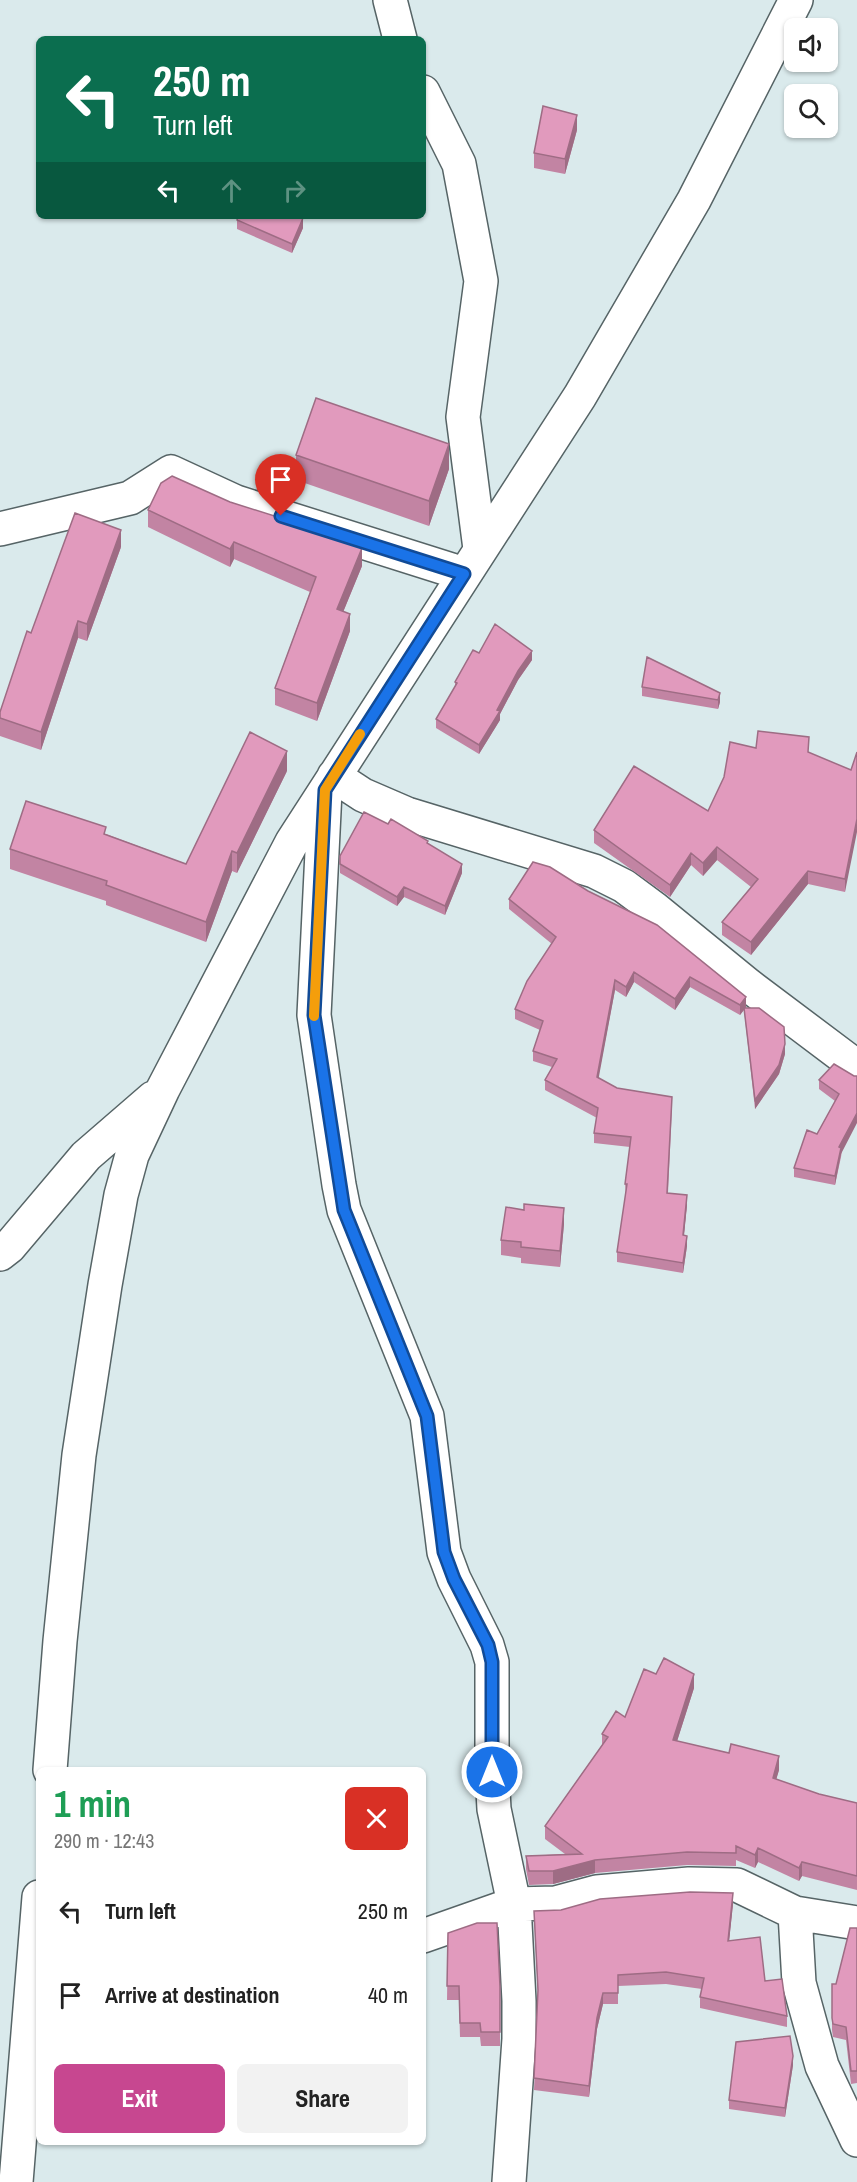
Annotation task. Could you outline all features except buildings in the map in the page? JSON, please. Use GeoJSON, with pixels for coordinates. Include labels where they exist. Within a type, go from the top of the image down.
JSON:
{"type":"FeatureCollection","features":[{"type":"Feature","properties":{"kind":"street"},"geometry":{"type":"LineString","coordinates":[[390,0],[399,36]]}},
{"type":"Feature","properties":{"kind":"street"},"geometry":{"type":"LineString","coordinates":[[50,1767],[60,1641],[80,1455],[105,1285],[121,1196],[132,1155],[163,1089],[292,842],[580,396],[694,200],[796,0]]}},
{"type":"Feature","properties":{"kind":"street"},"geometry":{"type":"LineString","coordinates":[[426,98],[459,164],[481,281],[463,417],[472,561]]}},
{"type":"Feature","properties":{"kind":"street"},"geometry":{"type":"LineString","coordinates":[[0,529],[130,498],[171,472],[236,502],[472,561]]}},
{"type":"Feature","properties":{"kind":"street"},"geometry":{"type":"LineString","coordinates":[[329,783],[407,814],[594,871],[624,886],[748,985],[857,1067]]}},
{"type":"Feature","properties":{"kind":"street"},"geometry":{"type":"LineString","coordinates":[[329,783],[314,1015],[339,1185],[344,1210],[427,1416],[444,1552],[454,1579],[488,1645],[492,1662],[494,1809],[514,1904],[519,2039],[509,2182]]}},
{"type":"Feature","properties":{"kind":"street"},"geometry":{"type":"LineString","coordinates":[[0,1254],[9,1247],[86,1156],[163,1089]]}},
{"type":"Feature","properties":{"kind":"street"},"geometry":{"type":"LineString","coordinates":[[426,1935],[514,1904],[556,1903],[597,1892],[689,1884],[737,1885],[795,1913],[857,1923]]}},
{"type":"Feature","properties":{"kind":"street"},"geometry":{"type":"LineString","coordinates":[[795,1913],[799,1983],[802,1994],[822,2066],[857,2140]]}},
{"type":"Feature","properties":{"kind":"street"},"geometry":{"type":"LineString","coordinates":[[16,2182],[36,1941]]}},
{"type":"Feature","properties":{"kind":"slow traffic"},"geometry":{"type":"LineString","coordinates":[[314,1016],[325,790],[360,734]]}},
{"type":"Feature","properties":{"kind":"route"},"geometry":{"type":"LineString","coordinates":[[281,516],[464,574],[325,790],[314,1015],[344,1210],[427,1416],[444,1552],[454,1579],[488,1645],[492,1662],[492,1772]]}}]}
